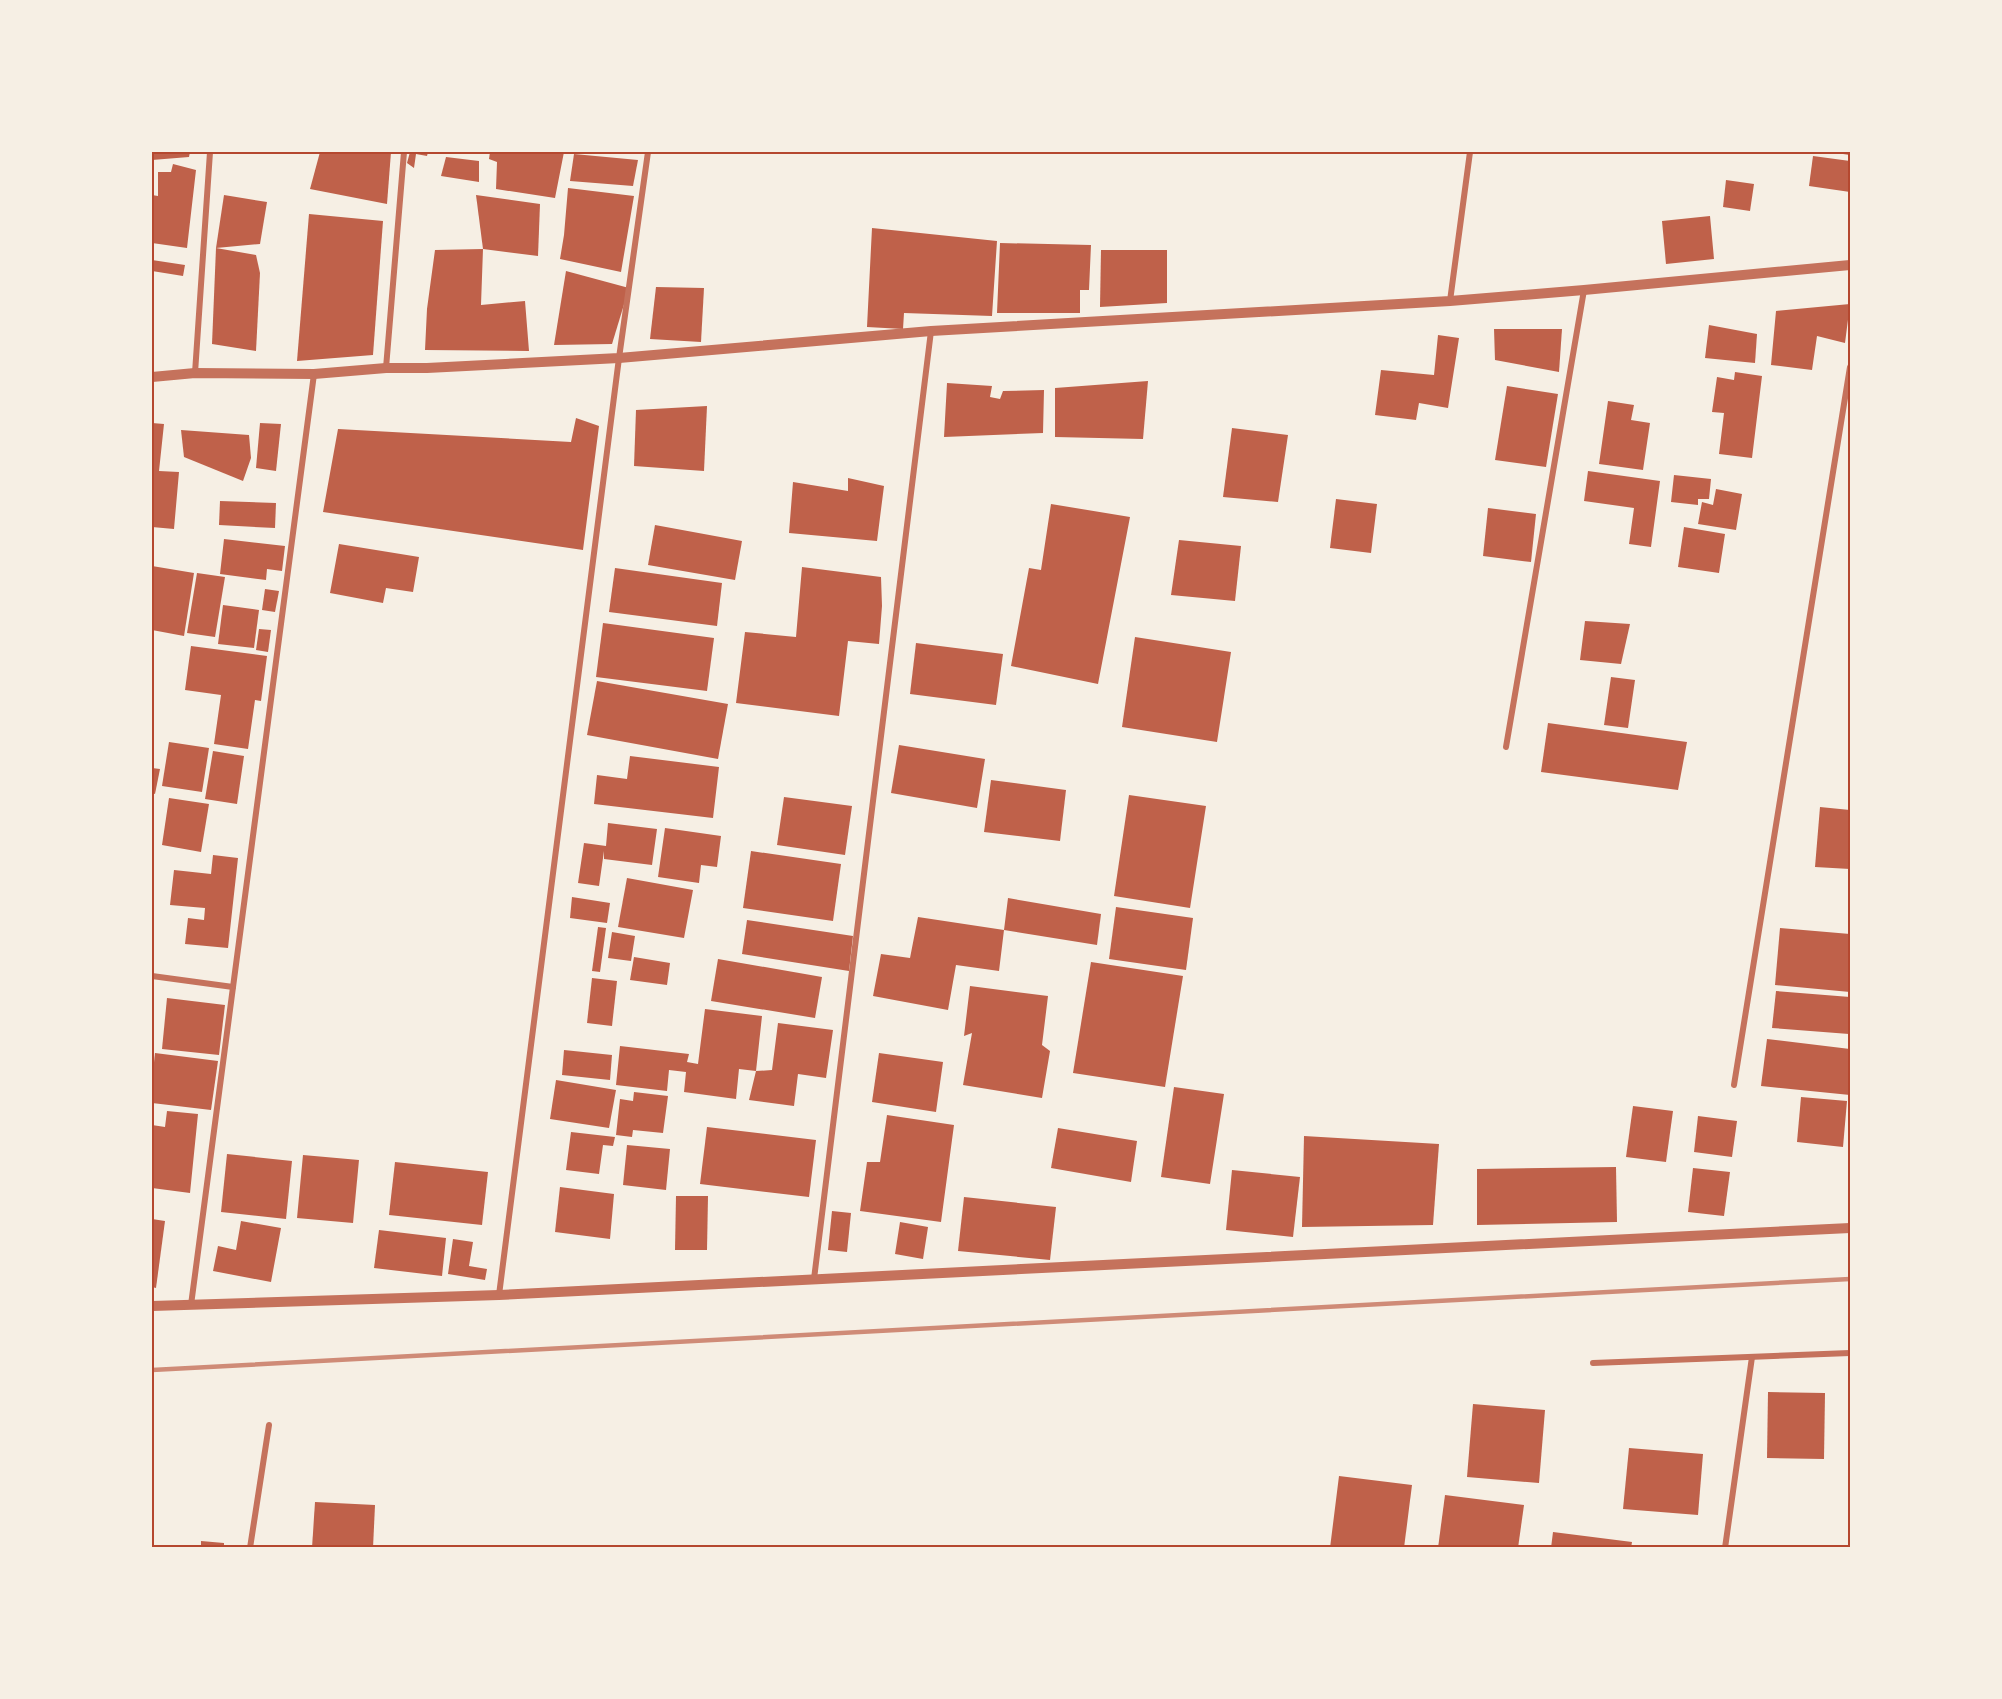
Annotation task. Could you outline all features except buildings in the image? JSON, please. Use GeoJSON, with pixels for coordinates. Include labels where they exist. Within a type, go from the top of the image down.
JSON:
{"type":"FeatureCollection","features":[{"type":"Feature","properties":{"kind":"street"},"geometry":{"type":"LineString","coordinates":[[195,373],[210,152]]}},
{"type":"Feature","properties":{"kind":"street"},"geometry":{"type":"LineString","coordinates":[[386,368],[404,152]]}},
{"type":"Feature","properties":{"kind":"street"},"geometry":{"type":"LineString","coordinates":[[499,1295],[648,152]]}},
{"type":"Feature","properties":{"kind":"street"},"geometry":{"type":"LineString","coordinates":[[1450,301],[1470,152]]}},
{"type":"Feature","properties":{"kind":"street"},"geometry":{"type":"LineString","coordinates":[[152,377],[195,373],[314,374],[386,368],[620,358],[931,331],[1450,301],[1851,265]]}},
{"type":"Feature","properties":{"kind":"street"},"geometry":{"type":"LineString","coordinates":[[1506,747],[1584,290]]}},
{"type":"Feature","properties":{"kind":"street"},"geometry":{"type":"LineString","coordinates":[[814,1279],[931,331]]}},
{"type":"Feature","properties":{"kind":"street"},"geometry":{"type":"LineString","coordinates":[[1734,1085],[1851,367]]}},
{"type":"Feature","properties":{"kind":"street"},"geometry":{"type":"LineString","coordinates":[[191,1305],[314,374]]}},
{"type":"Feature","properties":{"kind":"street"},"geometry":{"type":"LineString","coordinates":[[152,976],[233,987]]}},
{"type":"Feature","properties":{"kind":"street"},"geometry":{"type":"LineString","coordinates":[[152,1306],[499,1295],[1851,1228]]}},
{"type":"Feature","properties":{"kind":"street"},"geometry":{"type":"LineString","coordinates":[[1593,1362],[1851,1353]]}},
{"type":"Feature","properties":{"kind":"street"},"geometry":{"type":"LineString","coordinates":[[1725,1548],[1752,1357]]}},
{"type":"Feature","properties":{"kind":"street"},"geometry":{"type":"LineString","coordinates":[[250,1548],[269,1425]]}},
{"type":"Feature","properties":{"kind":"railway"},"geometry":{"type":"LineString","coordinates":[[152,1370],[1850,1279]]}}]}
